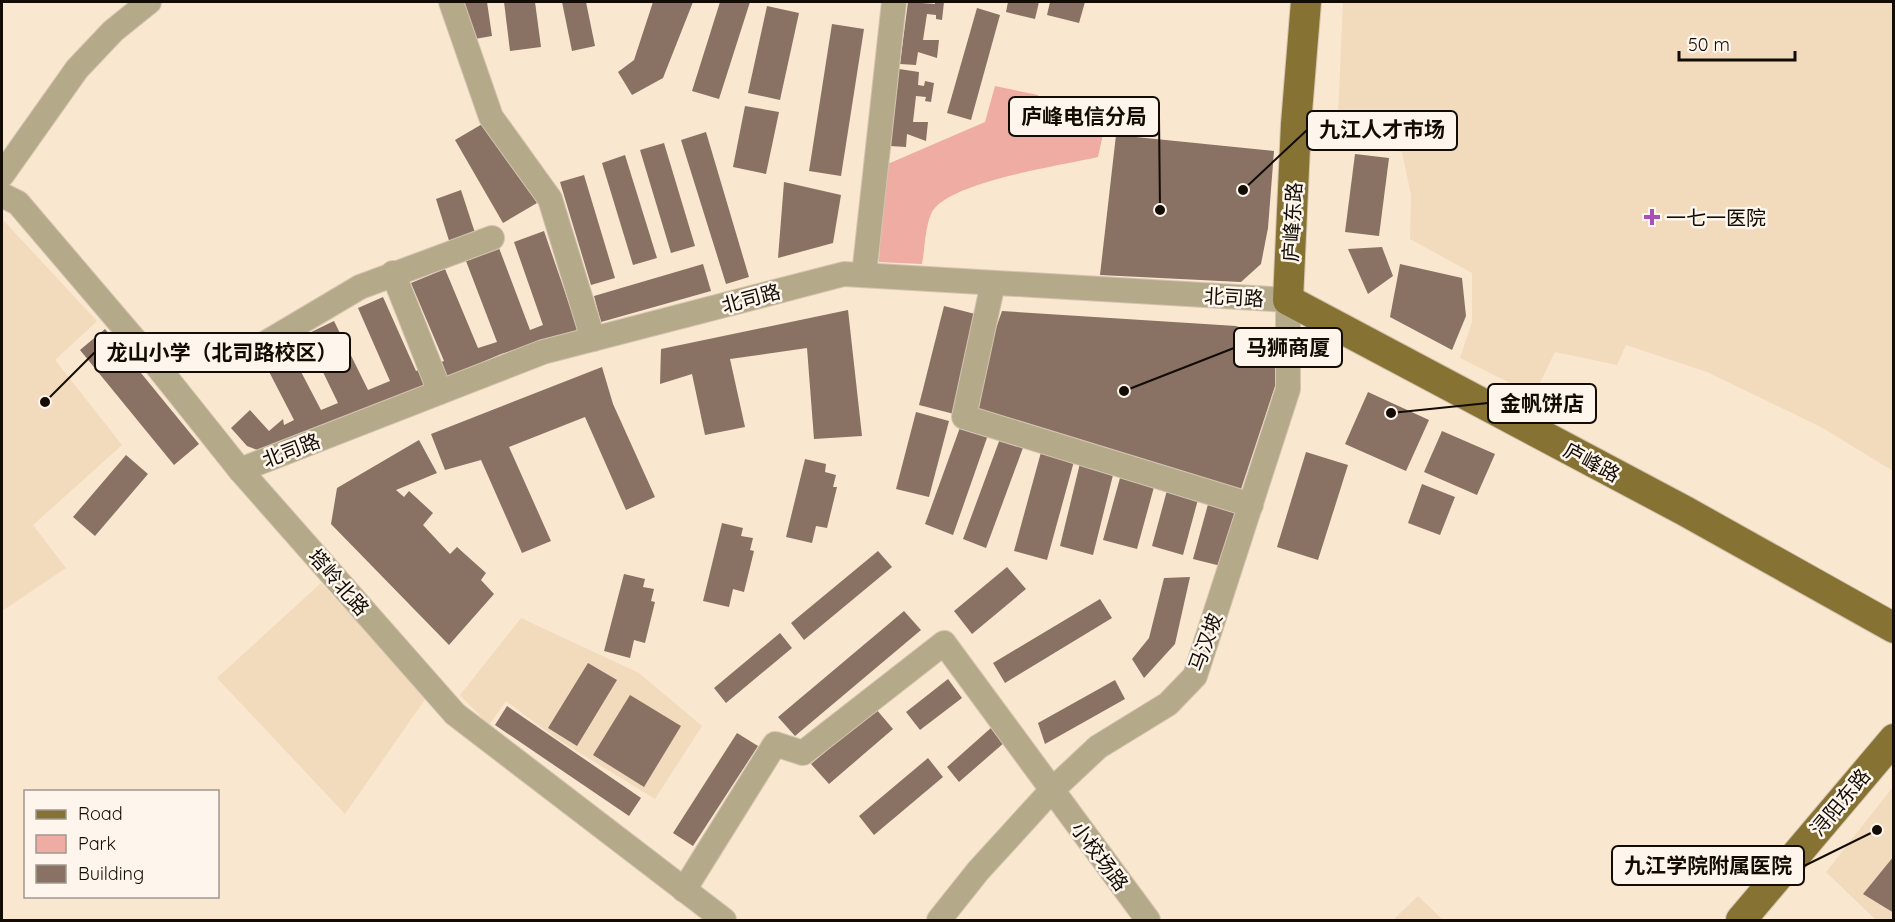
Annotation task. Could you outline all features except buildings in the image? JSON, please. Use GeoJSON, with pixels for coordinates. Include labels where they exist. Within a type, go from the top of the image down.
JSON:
{"type":"FeatureCollection","features":[{"type":"Feature","properties":{"kind":"main road","name":"庐峰东路"},"geometry":{"type":"LineString","coordinates":[[1288,300],[1296,124],[1306,2]]}},
{"type":"Feature","properties":{"kind":"main road","name":"庐峰路"},"geometry":{"type":"LineString","coordinates":[[1288,300],[1685,511],[1893,628]]}},
{"type":"Feature","properties":{"kind":"main road","name":"浔阳东路"},"geometry":{"type":"LineString","coordinates":[[1740,921],[1893,739]]}},
{"type":"Feature","properties":{"kind":"street"},"geometry":{"type":"LineString","coordinates":[[2,176],[77,69],[113,32],[149,2]]}},
{"type":"Feature","properties":{"kind":"street"},"geometry":{"type":"LineString","coordinates":[[451,2],[491,117],[550,199],[593,339]]}},
{"type":"Feature","properties":{"kind":"street"},"geometry":{"type":"LineString","coordinates":[[864,275],[894,2]]}},
{"type":"Feature","properties":{"kind":"street","name":"塔岭北路"},"geometry":{"type":"LineString","coordinates":[[2,195],[18,203],[157,366],[240,470],[455,714],[724,921]]}},
{"type":"Feature","properties":{"kind":"street"},"geometry":{"type":"LineString","coordinates":[[242,357],[322,306],[360,287],[492,238]]}},
{"type":"Feature","properties":{"kind":"street"},"geometry":{"type":"LineString","coordinates":[[393,273],[440,392]]}},
{"type":"Feature","properties":{"kind":"street","name":"北司路"},"geometry":{"type":"LineString","coordinates":[[240,470],[543,352],[844,274],[1288,300]]}},
{"type":"Feature","properties":{"kind":"street"},"geometry":{"type":"LineString","coordinates":[[993,283],[964,417],[1251,505]]}},
{"type":"Feature","properties":{"kind":"street","name":"马汉坡"},"geometry":{"type":"LineString","coordinates":[[939,921],[978,871],[1051,791],[1098,747],[1168,704],[1195,676],[1288,389],[1288,300]]}},
{"type":"Feature","properties":{"kind":"street","name":"小校场路"},"geometry":{"type":"LineString","coordinates":[[684,890],[775,744],[803,753],[944,643],[1148,921]]}},
{"type":"Feature","properties":{"kind":"shaded area","name":"一七一医院"},"geometry":{"type":"Polygon","coordinates":[[[1343,2],[1893,2],[1893,471],[1821,427],[1707,372],[1626,345],[1617,365],[1555,352],[1534,395],[1460,358],[1472,322],[1472,273],[1410,239],[1411,195],[1402,152],[1337,139],[1343,2]]]}},
{"type":"Feature","properties":{"kind":"shaded area"},"geometry":{"type":"Polygon","coordinates":[[[2,219],[97,321],[55,360],[122,445],[33,525],[66,568],[2,611],[2,219]]]}},
{"type":"Feature","properties":{"kind":"shaded area"},"geometry":{"type":"Polygon","coordinates":[[[321,583],[426,698],[345,814],[217,678],[321,583]]]}},
{"type":"Feature","properties":{"kind":"shaded area"},"geometry":{"type":"Polygon","coordinates":[[[521,618],[639,673],[702,726],[655,799],[557,739],[506,701],[489,725],[460,695],[521,618]]]}},
{"type":"Feature","properties":{"kind":"shaded area"},"geometry":{"type":"Polygon","coordinates":[[[1893,787],[1893,920],[1876,920],[1826,872],[1893,787]]]}},
{"type":"Feature","properties":{"kind":"shaded area"},"geometry":{"type":"Polygon","coordinates":[[[1418,896],[1443,920],[1393,920],[1418,896]]]}},
{"type":"Feature","properties":{"kind":"green space"},"geometry":{"type":"Polygon","coordinates":[[[995,86],[1038,95],[1036,117],[1074,126],[1078,107],[1107,116],[1098,157],[1007,176],[958,193],[941,203],[931,214],[922,264],[879,262],[883,166],[985,122],[995,86]]]}},
{"type":"Feature","properties":{"kind":"place","name":"九江人才市场"},"geometry":{"type":"Point","coordinates":[1243,190]}},
{"type":"Feature","properties":{"kind":"place","name":"庐峰电信分局"},"geometry":{"type":"Point","coordinates":[1160,210]}},
{"type":"Feature","properties":{"kind":"place","name":"一七一医院"},"geometry":{"type":"Point","coordinates":[1652,217]}},
{"type":"Feature","properties":{"kind":"place","name":"马狮商厦"},"geometry":{"type":"Point","coordinates":[1124,391]}},
{"type":"Feature","properties":{"kind":"place","name":"龙山小学（北司路校区）"},"geometry":{"type":"Point","coordinates":[45,402]}},
{"type":"Feature","properties":{"kind":"place","name":"金帆饼店"},"geometry":{"type":"Point","coordinates":[1391,413]}},
{"type":"Feature","properties":{"kind":"place","name":"九江学院附属医院"},"geometry":{"type":"Point","coordinates":[1877,830]}}]}
